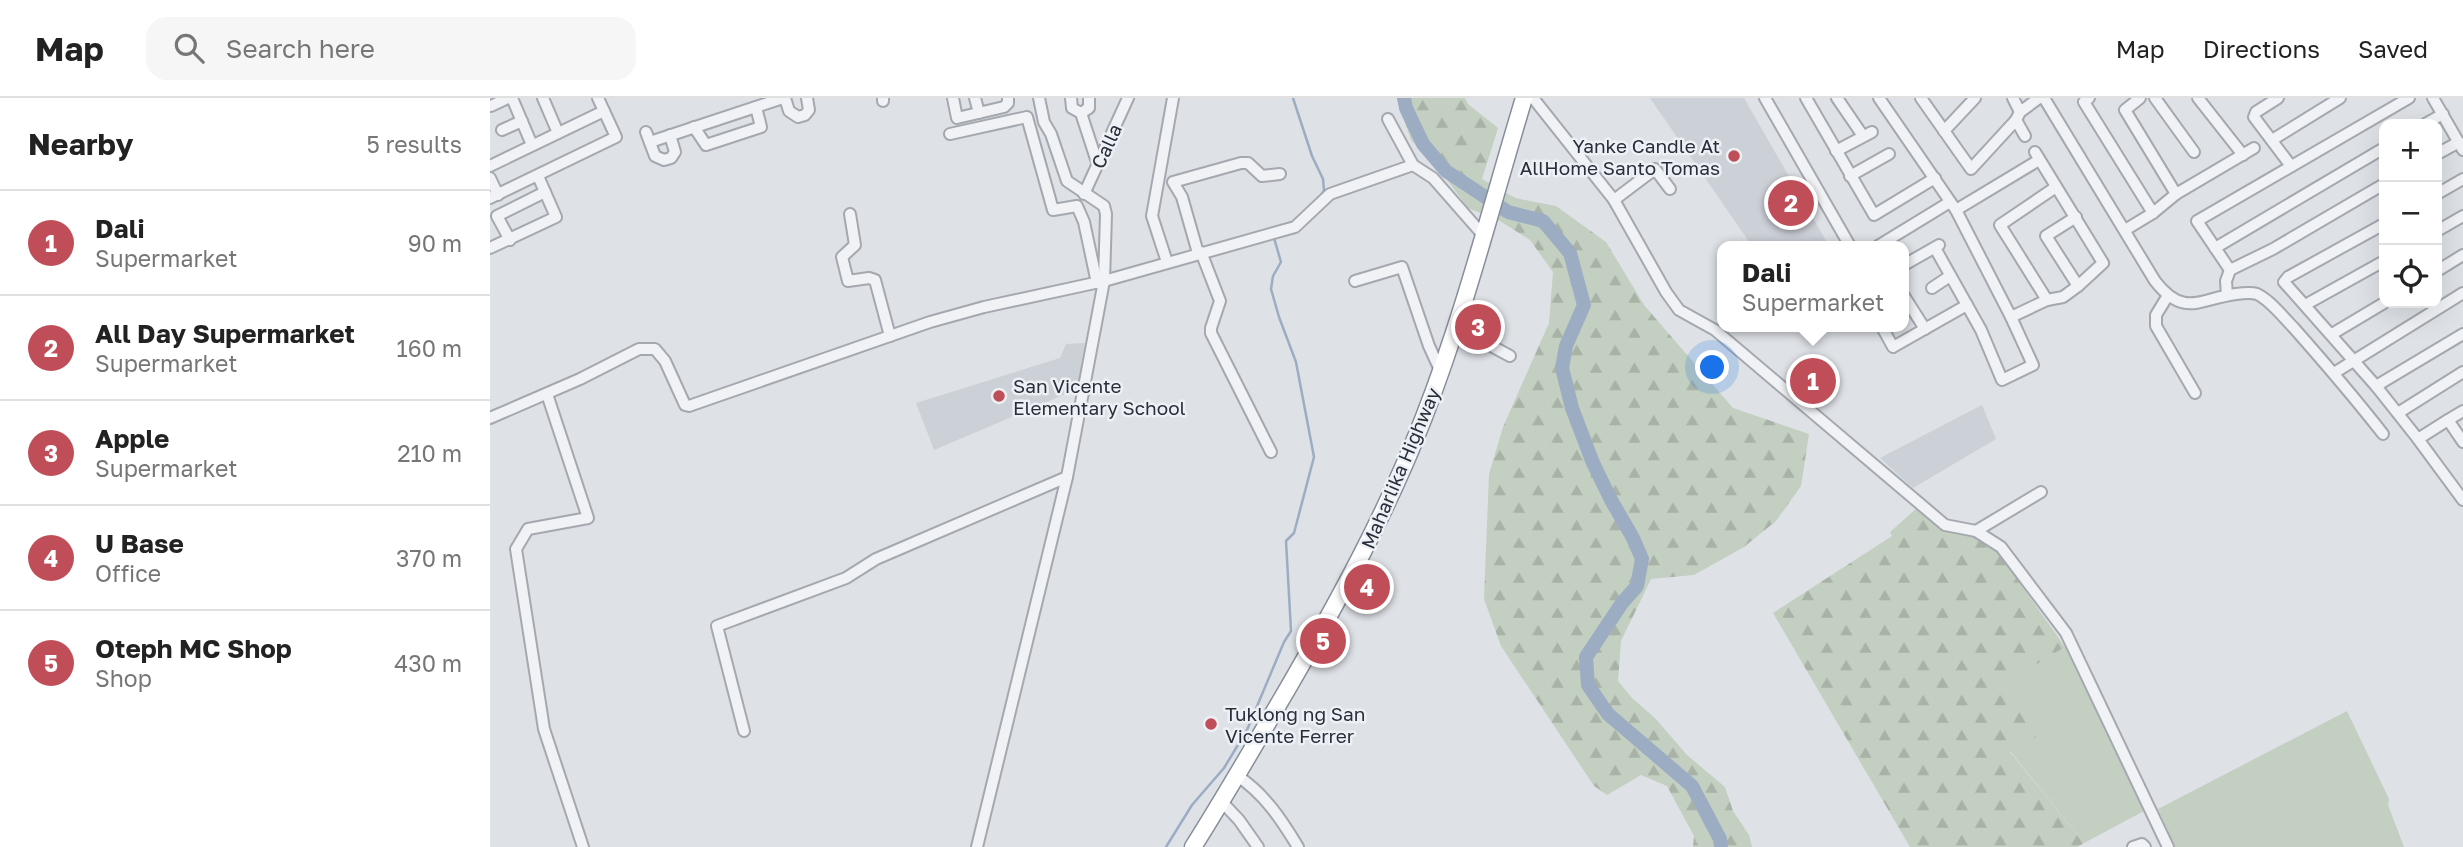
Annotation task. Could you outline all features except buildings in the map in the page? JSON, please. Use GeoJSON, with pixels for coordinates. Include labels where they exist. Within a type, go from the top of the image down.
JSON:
{"type":"FeatureCollection","features":[{"type":"Feature","properties":{"kind":"highway","name":"Maharlika Highway"},"geometry":{"type":"LineString","coordinates":[[1192,847],[1222,802],[1342,595],[1369,543],[1424,417],[1456,327],[1524,98]]}},
{"type":"Feature","properties":{"kind":"street"},"geometry":{"type":"LineString","coordinates":[[491,106],[510,98],[533,145]]}},
{"type":"Feature","properties":{"kind":"street"},"geometry":{"type":"LineString","coordinates":[[543,98],[558,133]]}},
{"type":"Feature","properties":{"kind":"street"},"geometry":{"type":"LineString","coordinates":[[490,178],[494,196],[616,137],[598,98]]}},
{"type":"Feature","properties":{"kind":"street"},"geometry":{"type":"LineString","coordinates":[[670,135],[675,149],[673,156],[668,160],[658,158],[648,137],[670,135],[784,98],[789,111],[798,117],[809,110],[807,98]]}},
{"type":"Feature","properties":{"kind":"street"},"geometry":{"type":"LineString","coordinates":[[953,98],[957,118],[1004,107],[1008,101]]}},
{"type":"Feature","properties":{"kind":"street"},"geometry":{"type":"LineString","coordinates":[[975,98],[979,113]]}},
{"type":"Feature","properties":{"kind":"street"},"geometry":{"type":"LineString","coordinates":[[977,847],[1066,477],[1101,282],[1106,214],[1104,206],[1067,181],[1051,134],[1044,122],[1039,98]]}},
{"type":"Feature","properties":{"kind":"street"},"geometry":{"type":"LineString","coordinates":[[1071,98],[1072,108],[1081,113],[1097,162]]}},
{"type":"Feature","properties":{"kind":"street"},"geometry":{"type":"LineString","coordinates":[[1081,113],[1089,108],[1089,98]]}},
{"type":"Feature","properties":{"kind":"street","name":"Calla"},"geometry":{"type":"LineString","coordinates":[[1084,194],[1128,98]]}},
{"type":"Feature","properties":{"kind":"street"},"geometry":{"type":"LineString","coordinates":[[1167,262],[1152,216],[1173,98]]}},
{"type":"Feature","properties":{"kind":"street"},"geometry":{"type":"LineString","coordinates":[[1533,98],[1614,200],[1665,292],[1679,310],[1717,328]]}},
{"type":"Feature","properties":{"kind":"street"},"geometry":{"type":"LineString","coordinates":[[1765,98],[1847,241]]}},
{"type":"Feature","properties":{"kind":"street"},"geometry":{"type":"LineString","coordinates":[[1807,98],[1874,215],[1936,178]]}},
{"type":"Feature","properties":{"kind":"street"},"geometry":{"type":"LineString","coordinates":[[1836,151],[1868,134],[1837,98]]}},
{"type":"Feature","properties":{"kind":"street"},"geometry":{"type":"LineString","coordinates":[[1879,98],[1953,206],[2033,365],[2002,380],[1982,330],[1950,276],[1937,246],[1909,262]]}},
{"type":"Feature","properties":{"kind":"street"},"geometry":{"type":"LineString","coordinates":[[1937,98],[1924,102],[1971,169],[2018,116],[2039,98]]}},
{"type":"Feature","properties":{"kind":"street"},"geometry":{"type":"LineString","coordinates":[[1944,131],[1975,98]]}},
{"type":"Feature","properties":{"kind":"street"},"geometry":{"type":"LineString","coordinates":[[2013,98],[2025,136]]}},
{"type":"Feature","properties":{"kind":"street"},"geometry":{"type":"LineString","coordinates":[[2045,98],[2167,297],[2193,304],[2227,295],[2259,295],[2334,373],[2383,434]]}},
{"type":"Feature","properties":{"kind":"street"},"geometry":{"type":"LineString","coordinates":[[2089,98],[2084,102],[2153,213]]}},
{"type":"Feature","properties":{"kind":"street"},"geometry":{"type":"LineString","coordinates":[[2140,98],[2125,110],[2176,194]]}},
{"type":"Feature","properties":{"kind":"street"},"geometry":{"type":"LineString","coordinates":[[2155,98],[2193,152]]}},
{"type":"Feature","properties":{"kind":"street"},"geometry":{"type":"LineString","coordinates":[[2198,98],[2243,155]]}},
{"type":"Feature","properties":{"kind":"street"},"geometry":{"type":"LineString","coordinates":[[2278,98],[2255,114],[2255,120],[2291,166]]}},
{"type":"Feature","properties":{"kind":"street"},"geometry":{"type":"LineString","coordinates":[[2272,141],[2340,98]]}},
{"type":"Feature","properties":{"kind":"street"},"geometry":{"type":"LineString","coordinates":[[2230,270],[2197,221],[2409,98]]}},
{"type":"Feature","properties":{"kind":"street"},"geometry":{"type":"LineString","coordinates":[[2434,98],[2461,146],[2442,152]]}},
{"type":"Feature","properties":{"kind":"street"},"geometry":{"type":"LineString","coordinates":[[694,127],[706,145],[761,127],[756,107]]}},
{"type":"Feature","properties":{"kind":"street"},"geometry":{"type":"LineString","coordinates":[[490,166],[604,111]]}},
{"type":"Feature","properties":{"kind":"street"},"geometry":{"type":"LineString","coordinates":[[2434,119],[2442,114]]}},
{"type":"Feature","properties":{"kind":"street"},"geometry":{"type":"LineString","coordinates":[[950,134],[1027,117],[1053,209],[1077,206],[1101,282]]}},
{"type":"Feature","properties":{"kind":"street"},"geometry":{"type":"LineString","coordinates":[[1388,119],[1413,164],[1433,178],[1484,231]]}},
{"type":"Feature","properties":{"kind":"street"},"geometry":{"type":"LineString","coordinates":[[502,130],[522,121]]}},
{"type":"Feature","properties":{"kind":"street"},"geometry":{"type":"LineString","coordinates":[[1995,143],[2001,154]]}},
{"type":"Feature","properties":{"kind":"street"},"geometry":{"type":"LineString","coordinates":[[2125,230],[2153,213],[2176,194],[2254,148]]}},
{"type":"Feature","properties":{"kind":"street"},"geometry":{"type":"LineString","coordinates":[[2215,248],[2379,151]]}},
{"type":"Feature","properties":{"kind":"street"},"geometry":{"type":"LineString","coordinates":[[1850,176],[1889,154]]}},
{"type":"Feature","properties":{"kind":"street"},"geometry":{"type":"LineString","coordinates":[[1887,241],[2037,156],[2103,263],[2063,297],[2047,300],[2011,317]]}},
{"type":"Feature","properties":{"kind":"street"},"geometry":{"type":"LineString","coordinates":[[1272,452],[1211,333],[1220,301],[1200,253],[1182,197],[1173,182],[1241,163],[1248,163],[1262,176],[1280,174]]}},
{"type":"Feature","properties":{"kind":"street"},"geometry":{"type":"LineString","coordinates":[[490,418],[547,394],[639,349],[654,349],[665,361],[685,405],[689,406],[890,336],[985,307],[1101,282],[1295,228],[1330,194],[1413,164]]}},
{"type":"Feature","properties":{"kind":"street"},"geometry":{"type":"LineString","coordinates":[[1614,200],[1656,169],[1670,189]]}},
{"type":"Feature","properties":{"kind":"street"},"geometry":{"type":"LineString","coordinates":[[490,247],[556,217],[538,176]]}},
{"type":"Feature","properties":{"kind":"street"},"geometry":{"type":"LineString","coordinates":[[2442,191],[2463,178]]}},
{"type":"Feature","properties":{"kind":"street"},"geometry":{"type":"LineString","coordinates":[[2047,300],[2000,225],[2056,187]]}},
{"type":"Feature","properties":{"kind":"street"},"geometry":{"type":"LineString","coordinates":[[2227,295],[2226,281],[2230,270],[2273,249],[2379,187]]}},
{"type":"Feature","properties":{"kind":"street"},"geometry":{"type":"LineString","coordinates":[[510,240],[497,216],[545,192]]}},
{"type":"Feature","properties":{"kind":"street"},"geometry":{"type":"LineString","coordinates":[[850,214],[855,246],[842,257],[845,276],[848,281],[869,278],[876,280],[890,336]]}},
{"type":"Feature","properties":{"kind":"street"},"geometry":{"type":"LineString","coordinates":[[2442,228],[2463,216]]}},
{"type":"Feature","properties":{"kind":"street"},"geometry":{"type":"LineString","coordinates":[[2076,217],[2046,236],[2078,286]]}},
{"type":"Feature","properties":{"kind":"street"},"geometry":{"type":"LineString","coordinates":[[2379,228],[2284,282],[2398,412],[2463,500]]}},
{"type":"Feature","properties":{"kind":"street"},"geometry":{"type":"LineString","coordinates":[[2442,268],[2463,256]]}},
{"type":"Feature","properties":{"kind":"street"},"geometry":{"type":"LineString","coordinates":[[2305,305],[2379,264]]}},
{"type":"Feature","properties":{"kind":"street"},"geometry":{"type":"LineString","coordinates":[[1355,281],[1402,267],[1440,370]]}},
{"type":"Feature","properties":{"kind":"street"},"geometry":{"type":"LineString","coordinates":[[1932,288],[1950,276]]}},
{"type":"Feature","properties":{"kind":"street"},"geometry":{"type":"LineString","coordinates":[[2334,373],[2463,293]]}},
{"type":"Feature","properties":{"kind":"street"},"geometry":{"type":"LineString","coordinates":[[2167,297],[2155,315],[2156,326],[2196,393]]}},
{"type":"Feature","properties":{"kind":"street"},"geometry":{"type":"LineString","coordinates":[[1909,304],[1925,329]]}},
{"type":"Feature","properties":{"kind":"street"},"geometry":{"type":"LineString","coordinates":[[1885,332],[1893,346],[1967,305]]}},
{"type":"Feature","properties":{"kind":"street"},"geometry":{"type":"LineString","coordinates":[[2332,334],[2379,306]]}},
{"type":"Feature","properties":{"kind":"street"},"geometry":{"type":"LineString","coordinates":[[1456,327],[1510,356]]}},
{"type":"Feature","properties":{"kind":"street"},"geometry":{"type":"LineString","coordinates":[[1723,332],[1945,525],[1976,531],[2001,547],[2073,644],[2168,847]]}},
{"type":"Feature","properties":{"kind":"street"},"geometry":{"type":"LineString","coordinates":[[2376,386],[2463,334]]}},
{"type":"Feature","properties":{"kind":"street"},"geometry":{"type":"LineString","coordinates":[[2398,412],[2463,372]]}},
{"type":"Feature","properties":{"kind":"street"},"geometry":{"type":"LineString","coordinates":[[547,394],[588,518],[528,529],[516,549],[544,729],[583,847]]}},
{"type":"Feature","properties":{"kind":"street"},"geometry":{"type":"LineString","coordinates":[[2418,439],[2463,411]]}},
{"type":"Feature","properties":{"kind":"street"},"geometry":{"type":"LineString","coordinates":[[2448,420],[2463,442]]}},
{"type":"Feature","properties":{"kind":"street"},"geometry":{"type":"LineString","coordinates":[[744,731],[717,626],[846,578],[876,559],[1066,477]]}},
{"type":"Feature","properties":{"kind":"street"},"geometry":{"type":"LineString","coordinates":[[1976,531],[2041,492]]}},
{"type":"Feature","properties":{"kind":"street"},"geometry":{"type":"LineString","coordinates":[[1236,775],[1252,785],[1278,814],[1298,847]]}},
{"type":"Feature","properties":{"kind":"street"},"geometry":{"type":"LineString","coordinates":[[1222,802],[1258,847]]}},
{"type":"Feature","properties":{"kind":"street"},"geometry":{"type":"LineString","coordinates":[[2133,847],[2141,844],[2145,847]]}},
{"type":"Feature","properties":{"kind":"shaded area"},"geometry":{"type":"Polygon","coordinates":[[[1650,98],[1744,98],[1826,241],[1749,241],[1650,98]]]}},
{"type":"Feature","properties":{"kind":"shaded area","name":"San Vicente Elementary School"},"geometry":{"type":"Polygon","coordinates":[[[1085,343],[1077,389],[934,450],[916,403],[1060,358],[1066,344],[1085,343]]]}},
{"type":"Feature","properties":{"kind":"shaded area"},"geometry":{"type":"Polygon","coordinates":[[[1982,405],[1996,439],[1913,488],[1880,458],[1982,405]]]}},
{"type":"Feature","properties":{"kind":"green space"},"geometry":{"type":"Polygon","coordinates":[[[1397,98],[1465,98],[1468,104],[1498,128],[1482,179],[1515,198],[1556,206],[1606,242],[1644,305],[1733,408],[1809,434],[1801,486],[1776,521],[1744,547],[1694,575],[1651,579],[1621,641],[1618,681],[1687,755],[1725,787],[1733,811],[1749,835],[1752,847],[1693,847],[1694,836],[1667,786],[1641,775],[1607,795],[1594,786],[1501,646],[1484,599],[1489,474],[1503,427],[1549,323],[1553,272],[1530,240],[1500,221],[1468,208],[1442,173],[1411,140],[1397,98]]]}},
{"type":"Feature","properties":{"kind":"green space"},"geometry":{"type":"Polygon","coordinates":[[[1917,508],[1943,528],[1972,536],[1995,548],[2065,647],[2009,681],[2036,737],[2010,752],[2084,843],[2077,847],[1910,847],[1773,613],[1892,536],[1890,532],[1917,508]]]}},
{"type":"Feature","properties":{"kind":"green space"},"geometry":{"type":"Polygon","coordinates":[[[2065,647],[2144,811],[2084,843],[2010,751],[2008,681],[2065,647]]]}},
{"type":"Feature","properties":{"kind":"green space"},"geometry":{"type":"Polygon","coordinates":[[[2347,711],[2389,799],[2388,805],[2404,847],[2175,847],[2158,809],[2347,711]]]}},
{"type":"Feature","properties":{"kind":"waterway"},"geometry":{"type":"LineString","coordinates":[[1293,98],[1312,156],[1323,179],[1324,190],[1320,197]]}},
{"type":"Feature","properties":{"kind":"waterway"},"geometry":{"type":"LineString","coordinates":[[1404,98],[1423,144],[1446,171],[1508,212],[1543,221],[1570,253],[1584,305],[1566,346],[1562,368],[1572,408],[1593,463],[1642,559],[1637,586],[1622,603],[1586,657],[1588,685],[1608,714],[1692,786],[1720,839],[1721,847]]}},
{"type":"Feature","properties":{"kind":"waterway"},"geometry":{"type":"LineString","coordinates":[[1166,847],[1192,805],[1224,768],[1247,730],[1291,631],[1286,541],[1294,533],[1314,457],[1296,362],[1271,289],[1273,276],[1281,262],[1274,238]]}},
{"type":"Feature","properties":{"kind":"place","name":"Yanke Candle At AllHome Santo Tomas"},"geometry":{"type":"Point","coordinates":[1734,156]}},
{"type":"Feature","properties":{"kind":"place","name":"All Day Supermarket"},"geometry":{"type":"Point","coordinates":[1791,203]}},
{"type":"Feature","properties":{"kind":"place","name":"Apple"},"geometry":{"type":"Point","coordinates":[1478,327]}},
{"type":"Feature","properties":{"kind":"place","name":"Dali"},"geometry":{"type":"Point","coordinates":[1813,381]}},
{"type":"Feature","properties":{"kind":"place","name":"San Vicente Elementary School"},"geometry":{"type":"Point","coordinates":[999,396]}},
{"type":"Feature","properties":{"kind":"place","name":"U Base"},"geometry":{"type":"Point","coordinates":[1367,587]}},
{"type":"Feature","properties":{"kind":"place","name":"Oteph MC Shop"},"geometry":{"type":"Point","coordinates":[1323,641]}},
{"type":"Feature","properties":{"kind":"place","name":"Tuklong ng San Vicente Ferrer"},"geometry":{"type":"Point","coordinates":[1211,724]}}]}
